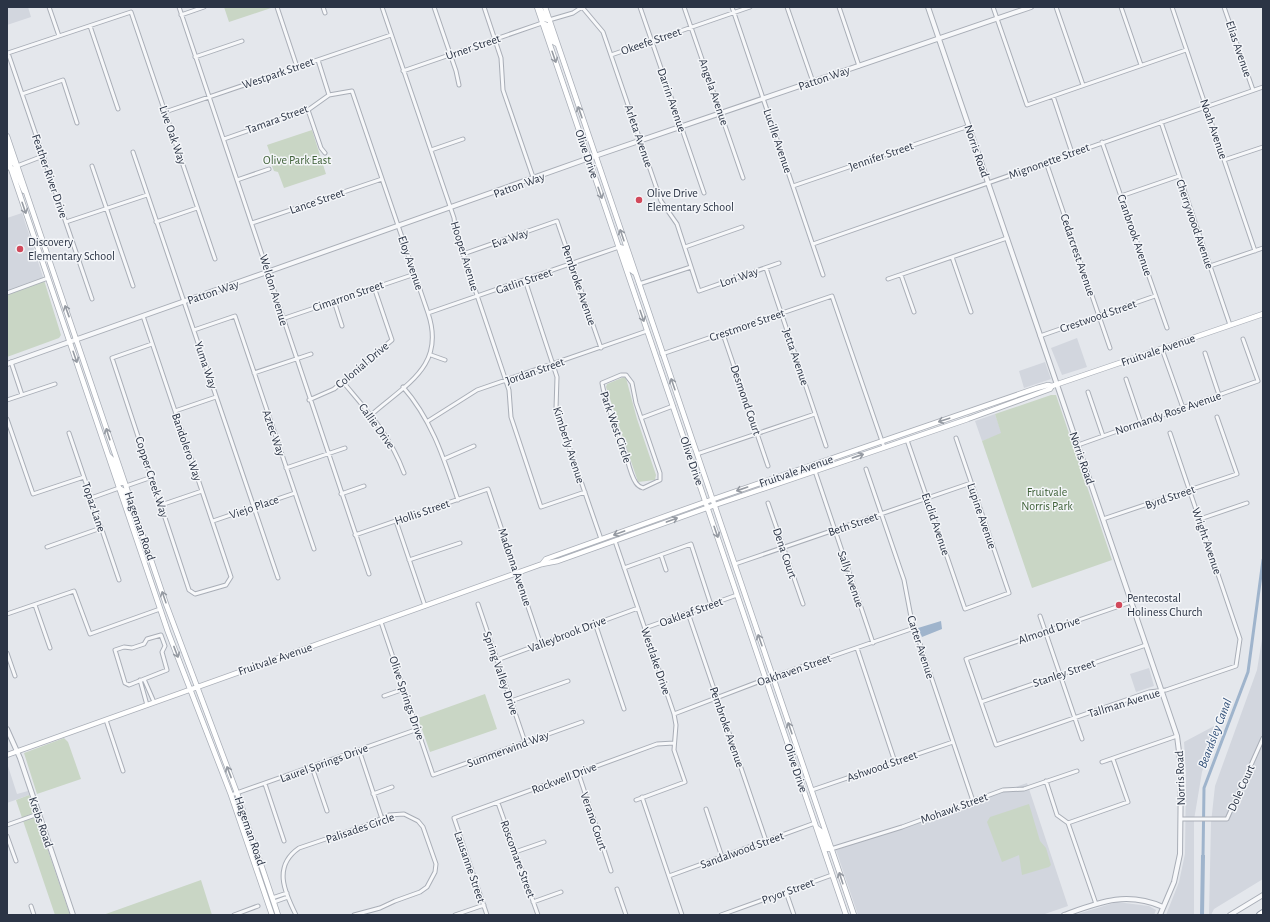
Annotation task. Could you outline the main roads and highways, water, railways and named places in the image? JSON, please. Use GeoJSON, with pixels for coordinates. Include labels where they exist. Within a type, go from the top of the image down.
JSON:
{"type":"FeatureCollection","features":[{"type":"Feature","properties":{"kind":"main road"},"geometry":{"type":"LineString","coordinates":[[538,7],[545,19],[549,20]]}},
{"type":"Feature","properties":{"kind":"main road","name":"Olive Drive"},"geometry":{"type":"LineString","coordinates":[[538,7],[542,23],[846,915]]}},
{"type":"Feature","properties":{"kind":"main road","name":"Olive Drive"},"geometry":{"type":"LineString","coordinates":[[545,7],[854,915]]}},
{"type":"Feature","properties":{"kind":"main road"},"geometry":{"type":"LineString","coordinates":[[542,23],[547,25],[552,41],[557,44]]}},
{"type":"Feature","properties":{"kind":"main road","name":"Hageman Road"},"geometry":{"type":"LineString","coordinates":[[7,136],[179,642],[237,793],[278,915]]}},
{"type":"Feature","properties":{"kind":"main road"},"geometry":{"type":"LineString","coordinates":[[7,147],[13,163],[17,166]]}},
{"type":"Feature","properties":{"kind":"main road","name":"Hageman Road"},"geometry":{"type":"LineString","coordinates":[[7,157],[9,168],[48,278],[160,609],[231,795],[272,915]]}},
{"type":"Feature","properties":{"kind":"main road"},"geometry":{"type":"LineString","coordinates":[[9,168],[15,169],[21,188],[26,193]]}},
{"type":"Feature","properties":{"kind":"main road"},"geometry":{"type":"LineString","coordinates":[[619,247],[623,248],[631,270],[635,273]]}},
{"type":"Feature","properties":{"kind":"main road","name":"Fruitvale Avenue"},"geometry":{"type":"LineString","coordinates":[[7,755],[196,686],[542,564],[546,564],[615,541],[715,505],[907,440],[1055,386],[1263,314]]}},
{"type":"Feature","properties":{"kind":"main road"},"geometry":{"type":"LineString","coordinates":[[647,331],[659,352],[662,354]]}},
{"type":"Feature","properties":{"kind":"main road","name":"Fruitvale Avenue"},"geometry":{"type":"LineString","coordinates":[[542,564],[546,559],[713,499],[981,407],[1048,385],[1055,386]]}},
{"type":"Feature","properties":{"kind":"main road"},"geometry":{"type":"LineString","coordinates":[[673,406],[677,408],[687,426]]}},
{"type":"Feature","properties":{"kind":"main road"},"geometry":{"type":"LineString","coordinates":[[981,407],[984,413]]}},
{"type":"Feature","properties":{"kind":"main road"},"geometry":{"type":"LineString","coordinates":[[107,453],[114,460],[121,483],[126,486]]}},
{"type":"Feature","properties":{"kind":"main road"},"geometry":{"type":"LineString","coordinates":[[119,488],[124,491],[132,513],[136,517]]}},
{"type":"Feature","properties":{"kind":"main road"},"geometry":{"type":"LineString","coordinates":[[587,550],[601,539]]}},
{"type":"Feature","properties":{"kind":"main road"},"geometry":{"type":"LineString","coordinates":[[160,609],[164,610],[173,633],[179,642]]}},
{"type":"Feature","properties":{"kind":"main road"},"geometry":{"type":"LineString","coordinates":[[206,730],[215,739],[220,755],[223,758]]}},
{"type":"Feature","properties":{"kind":"main road"},"geometry":{"type":"LineString","coordinates":[[816,825],[822,832],[828,848],[832,849]]}},
{"type":"Feature","properties":{"kind":"main road"},"geometry":{"type":"LineString","coordinates":[[258,873],[262,877],[269,897],[273,900]]}},
{"type":"Feature","properties":{"kind":"water"},"geometry":{"type":"Polygon","coordinates":[[[941,621],[942,629],[922,637],[918,628],[941,621]]]}},
{"type":"Feature","properties":{"kind":"water"},"geometry":{"type":"Polygon","coordinates":[[[1201,855],[1205,855],[1204,915],[1200,915],[1201,855]]]}},
{"type":"Feature","properties":{"kind":"waterway","name":"Beardsley Canal"},"geometry":{"type":"LineString","coordinates":[[1203,857],[1204,788],[1248,672],[1263,560]]}},
{"type":"Feature","properties":{"kind":"place","name":"Olive Drive Elementary School"},"geometry":{"type":"Point","coordinates":[639,200]}},
{"type":"Feature","properties":{"kind":"place","name":"Discovery Elementary School"},"geometry":{"type":"Point","coordinates":[20,249]}},
{"type":"Feature","properties":{"kind":"place","name":"Pentecostal Holiness Church"},"geometry":{"type":"Point","coordinates":[1119,605]}},
{"type":"Feature","properties":{"kind":"park label","name":"Olive Park East"},"geometry":{"type":"Point","coordinates":[297,160]}},
{"type":"Feature","properties":{"kind":"park label","name":"Fruitvale Norris Park"},"geometry":{"type":"Point","coordinates":[1047,499]}}]}
